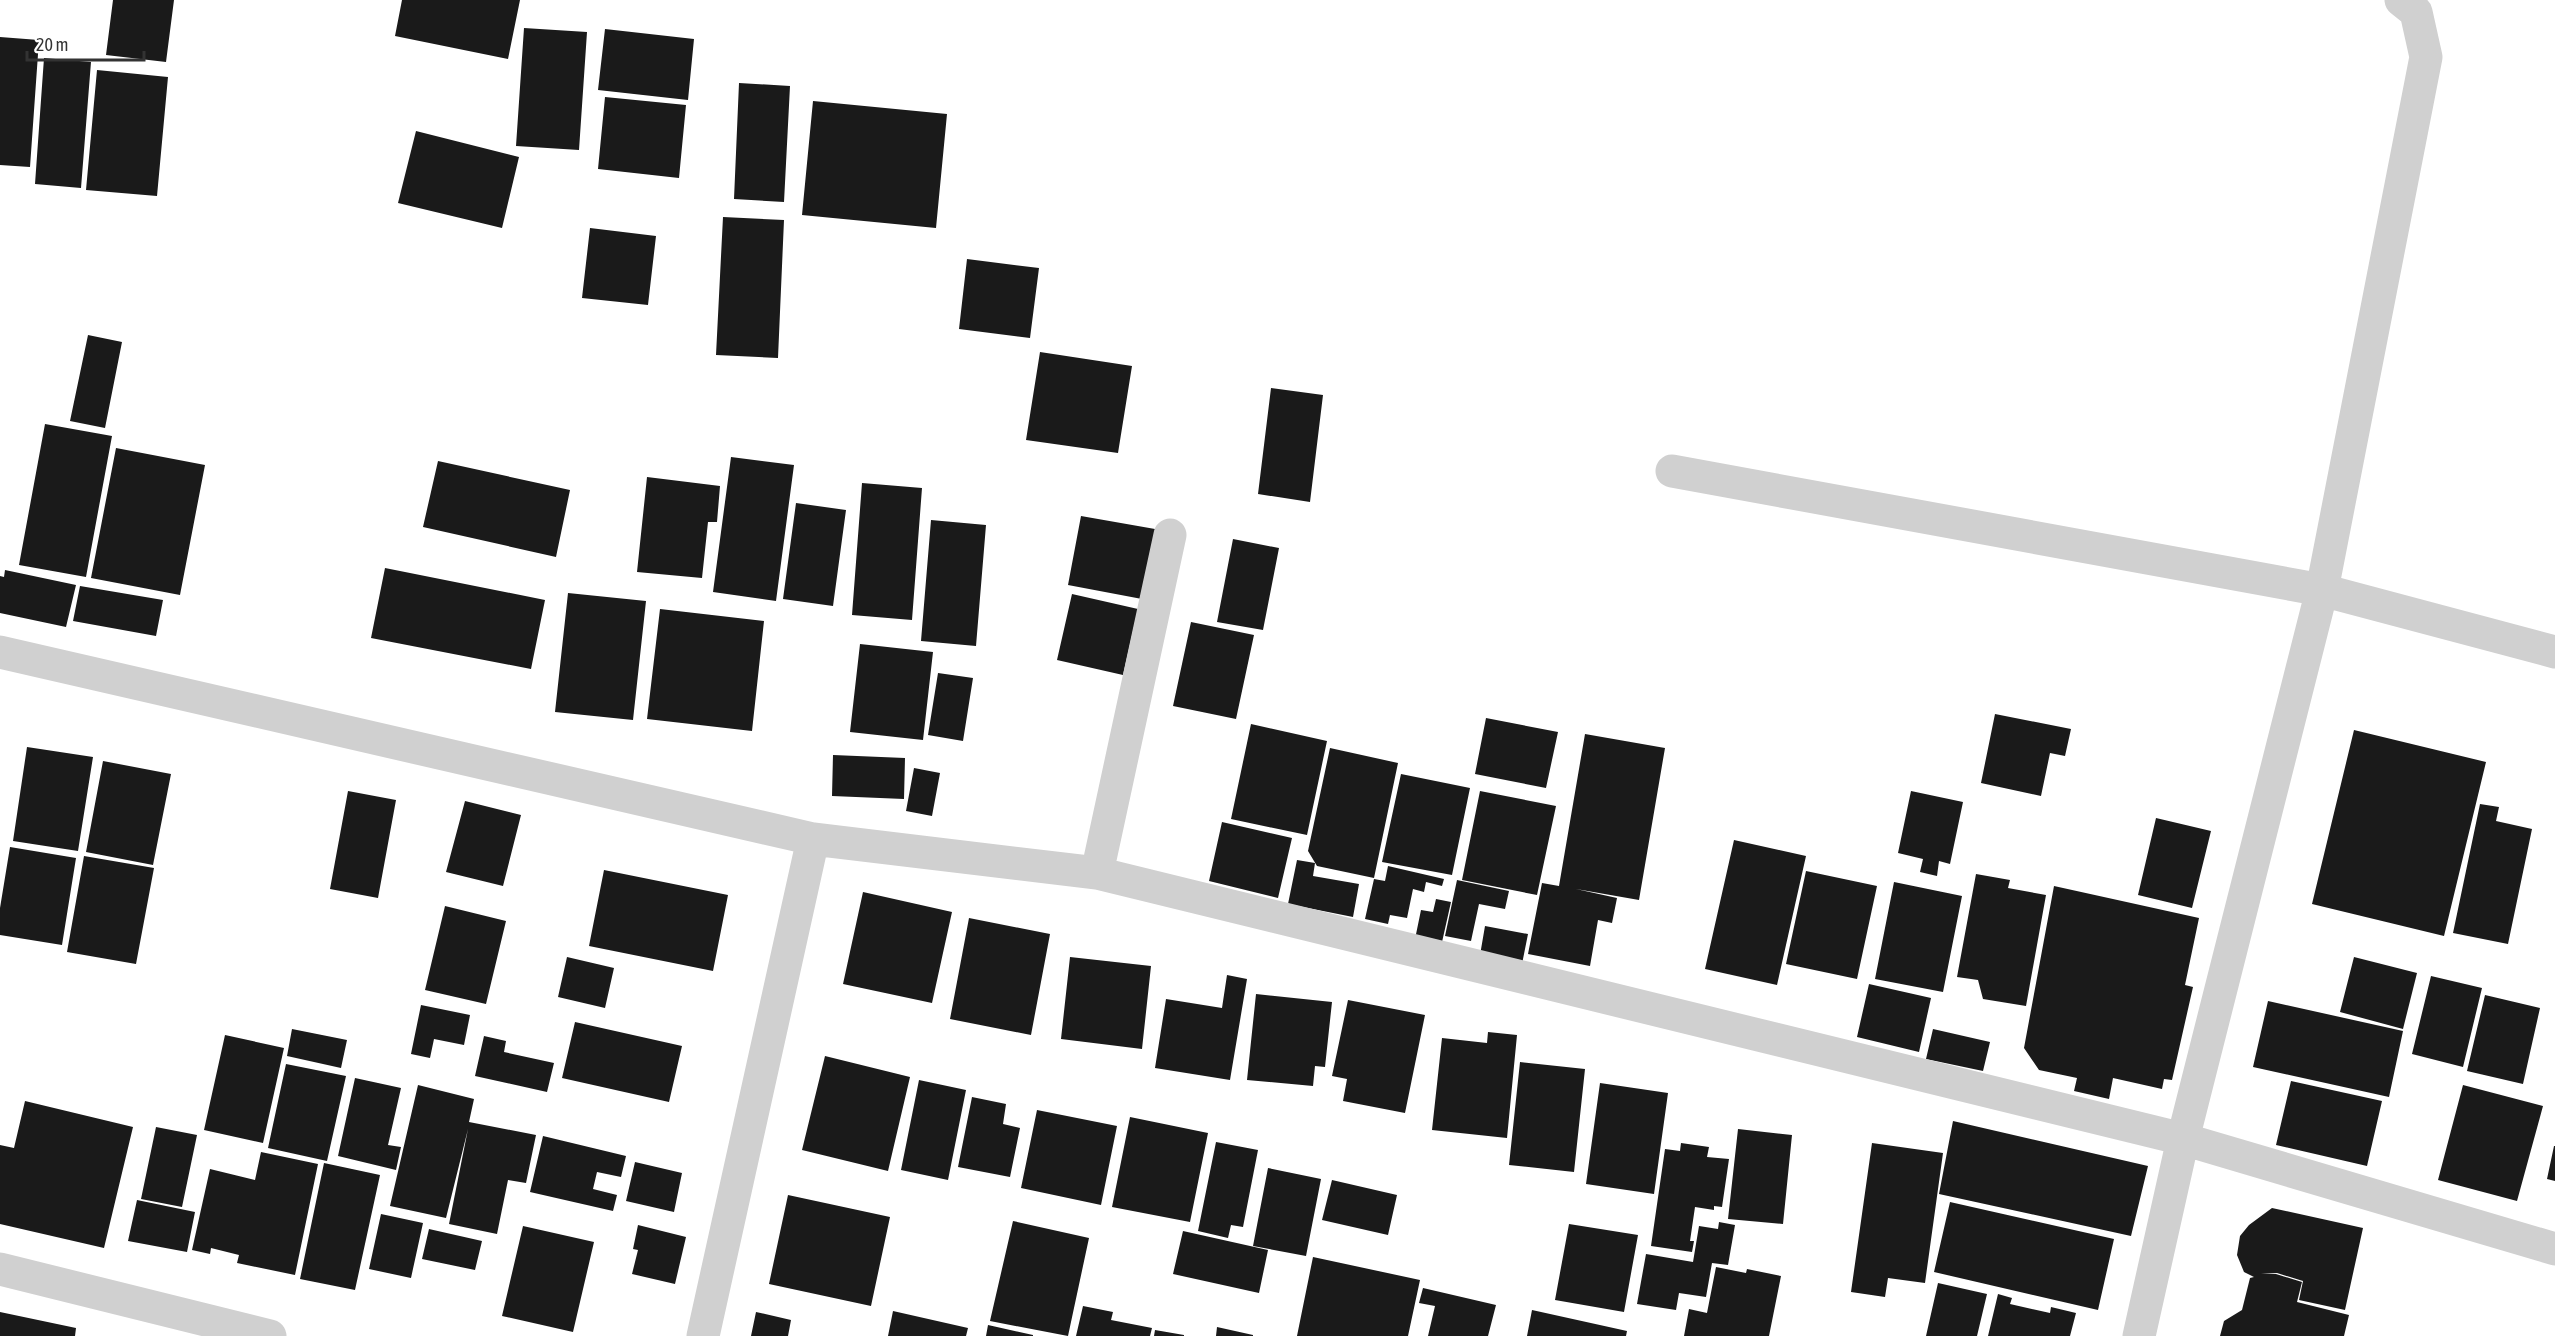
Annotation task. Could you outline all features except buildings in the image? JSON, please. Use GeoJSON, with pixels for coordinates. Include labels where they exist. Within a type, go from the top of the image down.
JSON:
{"type":"FeatureCollection","features":[{"type":"Feature","properties":{"kind":"street"},"geometry":{"type":"LineString","coordinates":[[2139,1336],[2183,1139],[2322,590],[2426,57],[2416,12],[2401,0]]}},
{"type":"Feature","properties":{"kind":"street"},"geometry":{"type":"LineString","coordinates":[[1672,471],[2322,590],[2555,652]]}},
{"type":"Feature","properties":{"kind":"street"},"geometry":{"type":"LineString","coordinates":[[1097,873],[1170,534]]}},
{"type":"Feature","properties":{"kind":"street"},"geometry":{"type":"LineString","coordinates":[[0,652],[813,839],[1097,873],[2183,1139],[2555,1249]]}},
{"type":"Feature","properties":{"kind":"street"},"geometry":{"type":"LineString","coordinates":[[703,1336],[813,839]]}},
{"type":"Feature","properties":{"kind":"street"},"geometry":{"type":"LineString","coordinates":[[0,1269],[270,1336]]}}]}
